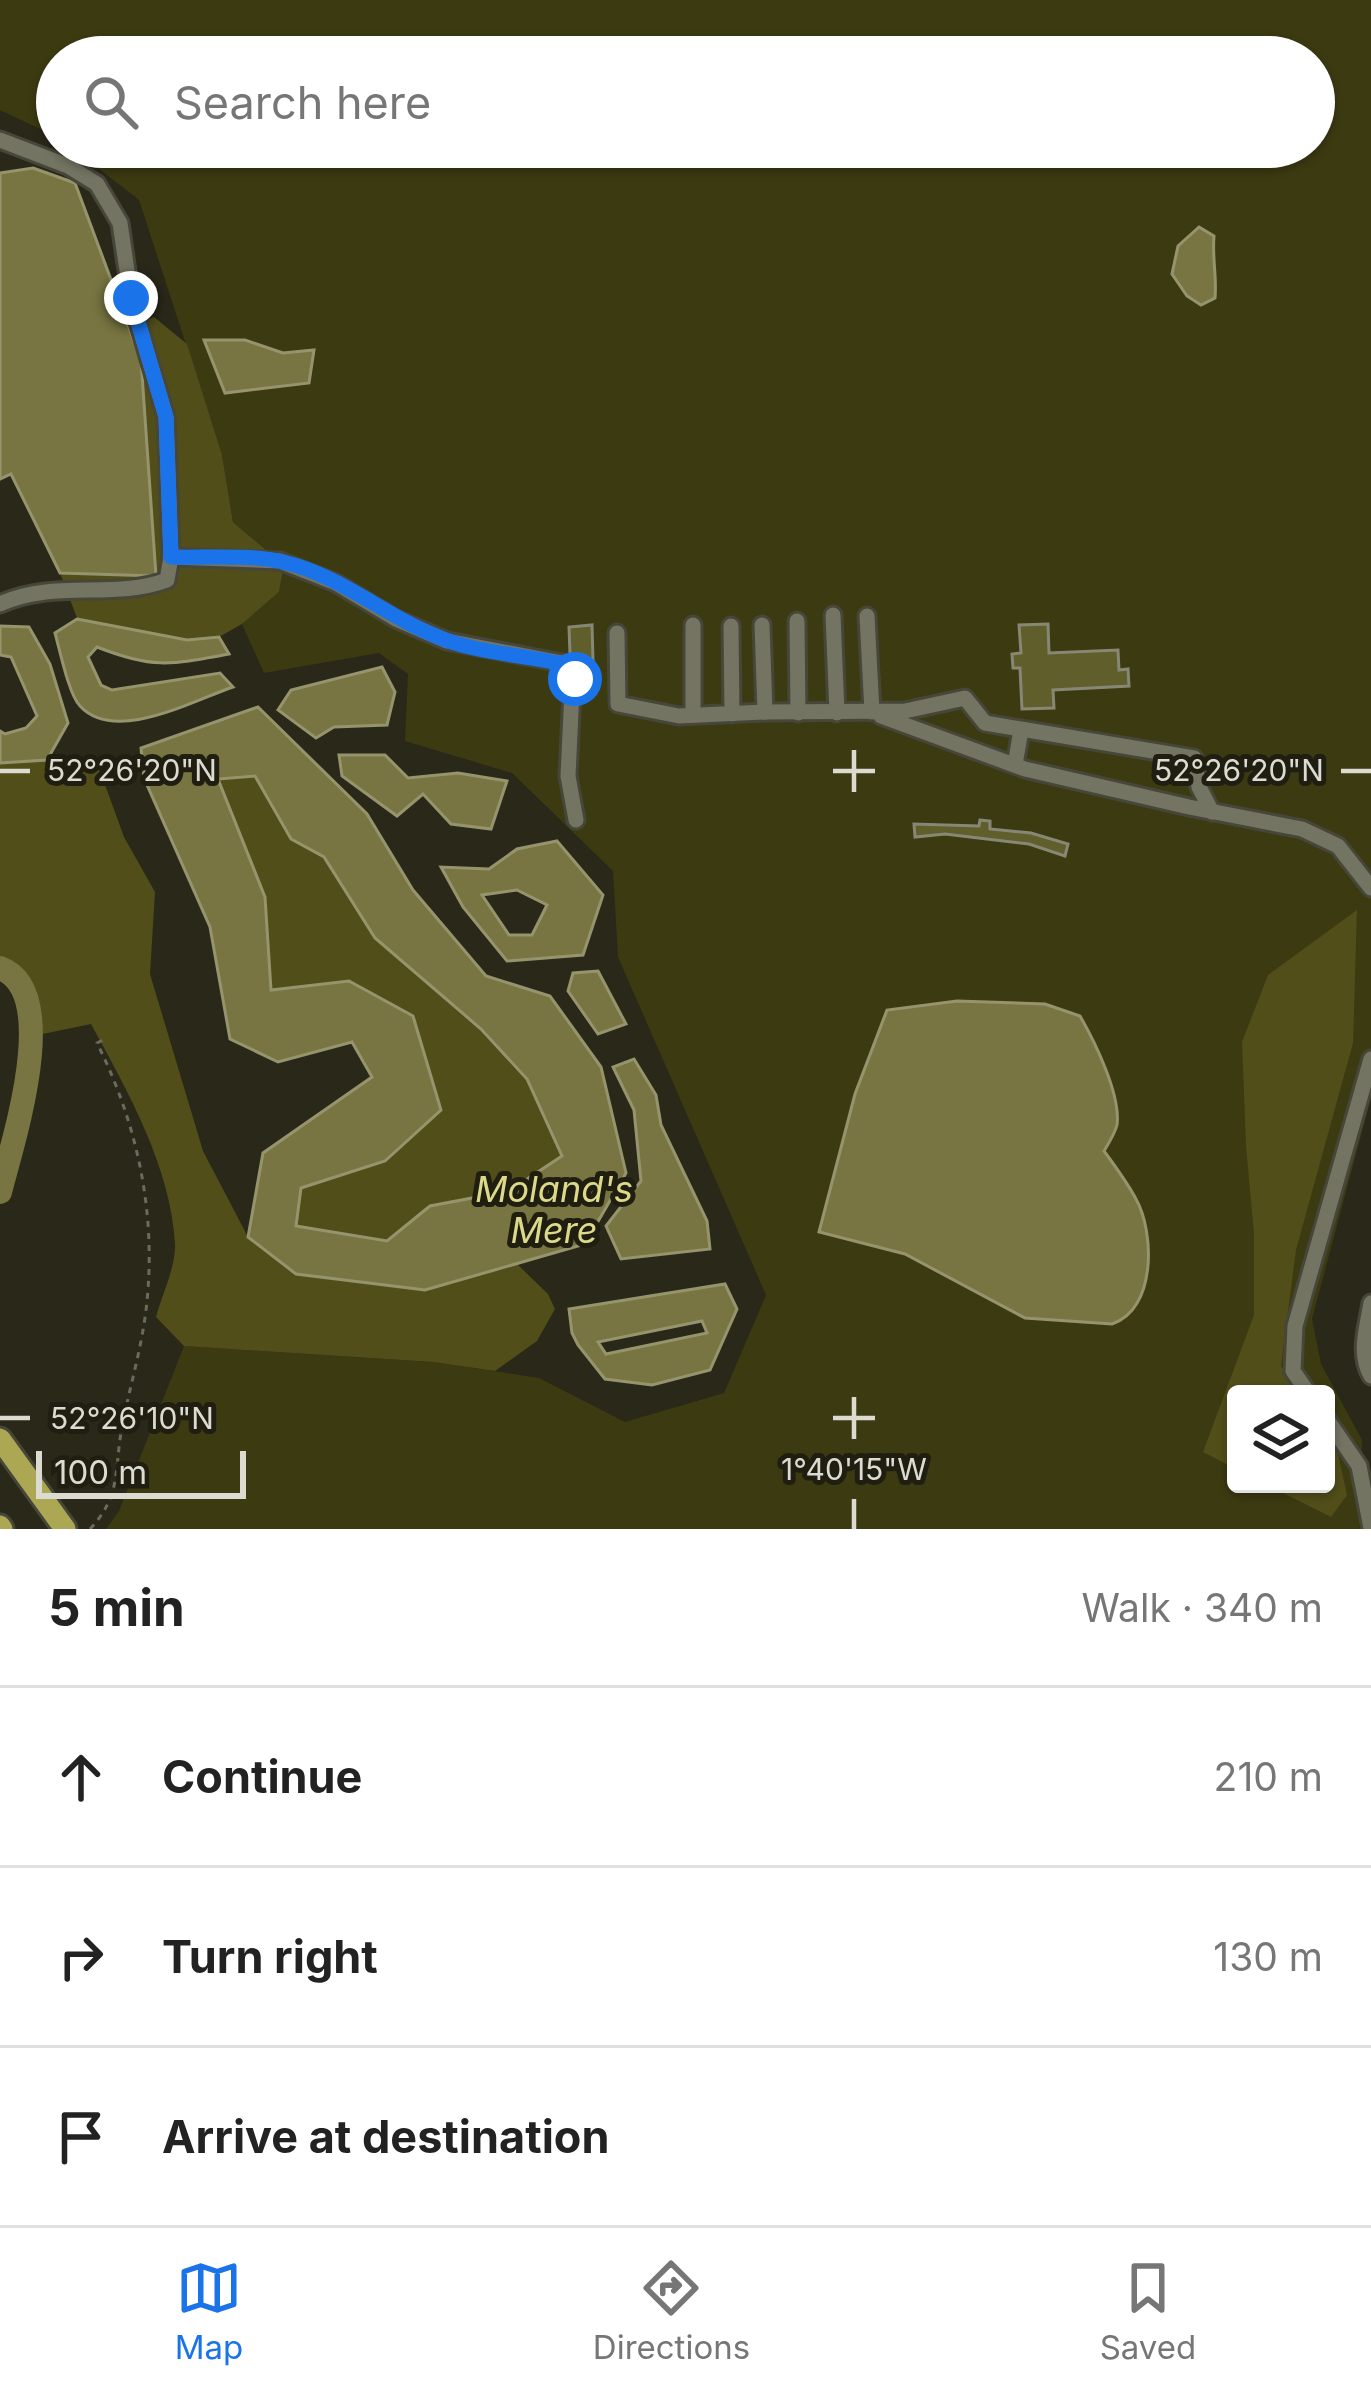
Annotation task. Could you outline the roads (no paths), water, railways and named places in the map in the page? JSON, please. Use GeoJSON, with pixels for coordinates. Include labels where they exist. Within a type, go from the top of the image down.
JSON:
{"type":"FeatureCollection","features":[{"type":"Feature","properties":{"kind":"highway"},"geometry":{"type":"LineString","coordinates":[[0,1439],[65,1529]]}},
{"type":"Feature","properties":{"kind":"lane"},"geometry":{"type":"LineString","coordinates":[[0,140],[36,154]]}},
{"type":"Feature","properties":{"kind":"lane"},"geometry":{"type":"LineString","coordinates":[[0,604],[56,588],[148,587],[167,580],[171,557],[166,417],[131,298],[120,224],[97,184],[71,168]]}},
{"type":"Feature","properties":{"kind":"lane"},"geometry":{"type":"LineString","coordinates":[[171,557],[280,561],[336,583],[396,619],[447,640],[573,670],[568,776],[576,820]]}},
{"type":"Feature","properties":{"kind":"lane"},"geometry":{"type":"LineString","coordinates":[[833,616],[837,713]]}},
{"type":"Feature","properties":{"kind":"lane"},"geometry":{"type":"LineString","coordinates":[[867,616],[872,712]]}},
{"type":"Feature","properties":{"kind":"lane"},"geometry":{"type":"LineString","coordinates":[[797,621],[798,713]]}},
{"type":"Feature","properties":{"kind":"lane"},"geometry":{"type":"LineString","coordinates":[[693,625],[693,715]]}},
{"type":"Feature","properties":{"kind":"lane"},"geometry":{"type":"LineString","coordinates":[[731,626],[732,714]]}},
{"type":"Feature","properties":{"kind":"lane"},"geometry":{"type":"LineString","coordinates":[[762,626],[765,712]]}},
{"type":"Feature","properties":{"kind":"lane"},"geometry":{"type":"LineString","coordinates":[[617,633],[618,704],[693,715],[837,713],[905,711],[965,698],[985,723],[1194,758],[1198,787],[1212,812]]}},
{"type":"Feature","properties":{"kind":"lane"},"geometry":{"type":"LineString","coordinates":[[940,737],[941,703]]}},
{"type":"Feature","properties":{"kind":"lane"},"geometry":{"type":"LineString","coordinates":[[872,712],[1015,765],[1303,829],[1338,846],[1371,888]]}},
{"type":"Feature","properties":{"kind":"lane"},"geometry":{"type":"LineString","coordinates":[[1015,765],[1021,730]]}},
{"type":"Feature","properties":{"kind":"lane"},"geometry":{"type":"LineString","coordinates":[[1303,1385],[1293,1371],[1295,1326],[1371,1059]]}},
{"type":"Feature","properties":{"kind":"lane"},"geometry":{"type":"LineString","coordinates":[[1371,1303],[1364,1345],[1371,1376]]}},
{"type":"Feature","properties":{"kind":"lane"},"geometry":{"type":"LineString","coordinates":[[1335,1431],[1360,1466],[1371,1527]]}},
{"type":"Feature","properties":{"kind":"water"},"geometry":{"type":"Polygon","coordinates":[[[33,168],[75,183],[141,360],[156,576],[60,573],[11,474],[0,479],[0,173],[33,168]]]}},
{"type":"Feature","properties":{"kind":"water"},"geometry":{"type":"Polygon","coordinates":[[[1199,227],[1214,236],[1215,298],[1201,305],[1187,296],[1172,274],[1178,246],[1199,227]]]}},
{"type":"Feature","properties":{"kind":"water"},"geometry":{"type":"Polygon","coordinates":[[[204,340],[245,340],[283,353],[314,350],[309,383],[225,393],[204,340]]]}},
{"type":"Feature","properties":{"kind":"water"},"geometry":{"type":"Polygon","coordinates":[[[77,619],[187,640],[219,637],[229,654],[162,663],[97,647],[88,657],[101,685],[112,690],[220,673],[233,687],[154,716],[113,721],[95,717],[72,692],[55,633],[77,619]]]}},
{"type":"Feature","properties":{"kind":"water"},"geometry":{"type":"Polygon","coordinates":[[[0,626],[29,627],[50,664],[68,723],[47,760],[0,763],[0,731],[26,728],[37,716],[11,657],[0,655],[0,626]]]}},
{"type":"Feature","properties":{"kind":"water"},"geometry":{"type":"Polygon","coordinates":[[[382,667],[395,692],[387,725],[334,727],[316,738],[278,710],[291,690],[382,667]]]}},
{"type":"Feature","properties":{"kind":"water","name":"Moland's Mere"},"geometry":{"type":"Polygon","coordinates":[[[258,707],[367,814],[413,890],[486,976],[550,996],[601,1067],[626,1173],[585,1244],[425,1290],[296,1274],[248,1237],[263,1153],[372,1077],[352,1042],[278,1062],[230,1039],[210,927],[144,778],[141,748],[258,707]],[[255,776],[218,779],[265,897],[271,990],[349,981],[413,1016],[441,1110],[385,1161],[301,1188],[296,1226],[387,1241],[430,1206],[509,1191],[562,1156],[527,1079],[481,1029],[375,938],[324,857],[291,839],[255,776]]]}},
{"type":"Feature","properties":{"kind":"water"},"geometry":{"type":"Polygon","coordinates":[[[339,755],[385,755],[408,778],[458,773],[507,781],[491,829],[451,824],[423,794],[397,816],[342,776],[339,755]]]}},
{"type":"Feature","properties":{"kind":"water"},"geometry":{"type":"Polygon","coordinates":[[[557,841],[603,895],[583,955],[507,961],[463,907],[441,867],[489,869],[517,849],[557,841]],[[517,890],[482,895],[509,935],[532,935],[547,905],[517,890]]]}},
{"type":"Feature","properties":{"kind":"water"},"geometry":{"type":"Polygon","coordinates":[[[598,971],[626,1024],[598,1034],[568,991],[573,973],[598,971]]]}},
{"type":"Feature","properties":{"kind":"water"},"geometry":{"type":"Polygon","coordinates":[[[957,1001],[1045,1004],[1080,1016],[1093,1040],[1117,1113],[1116,1128],[1104,1151],[1136,1199],[1148,1250],[1148,1269],[1137,1303],[1112,1324],[1025,1318],[905,1254],[819,1232],[855,1094],[887,1010],[957,1001]]]}},
{"type":"Feature","properties":{"kind":"water"},"geometry":{"type":"Polygon","coordinates":[[[634,1059],[656,1095],[661,1125],[707,1221],[710,1249],[621,1259],[606,1226],[641,1181],[634,1110],[613,1067],[634,1059]]]}},
{"type":"Feature","properties":{"kind":"water"},"geometry":{"type":"Polygon","coordinates":[[[725,1284],[737,1309],[710,1370],[652,1385],[605,1379],[578,1345],[569,1309],[725,1284]],[[702,1321],[598,1342],[606,1354],[707,1333],[702,1321]]]}},
{"type":"Feature","properties":{"kind":"waterway"},"geometry":{"type":"LineString","coordinates":[[0,968],[19,982],[31,1036],[22,1106],[0,1192]]}}]}
